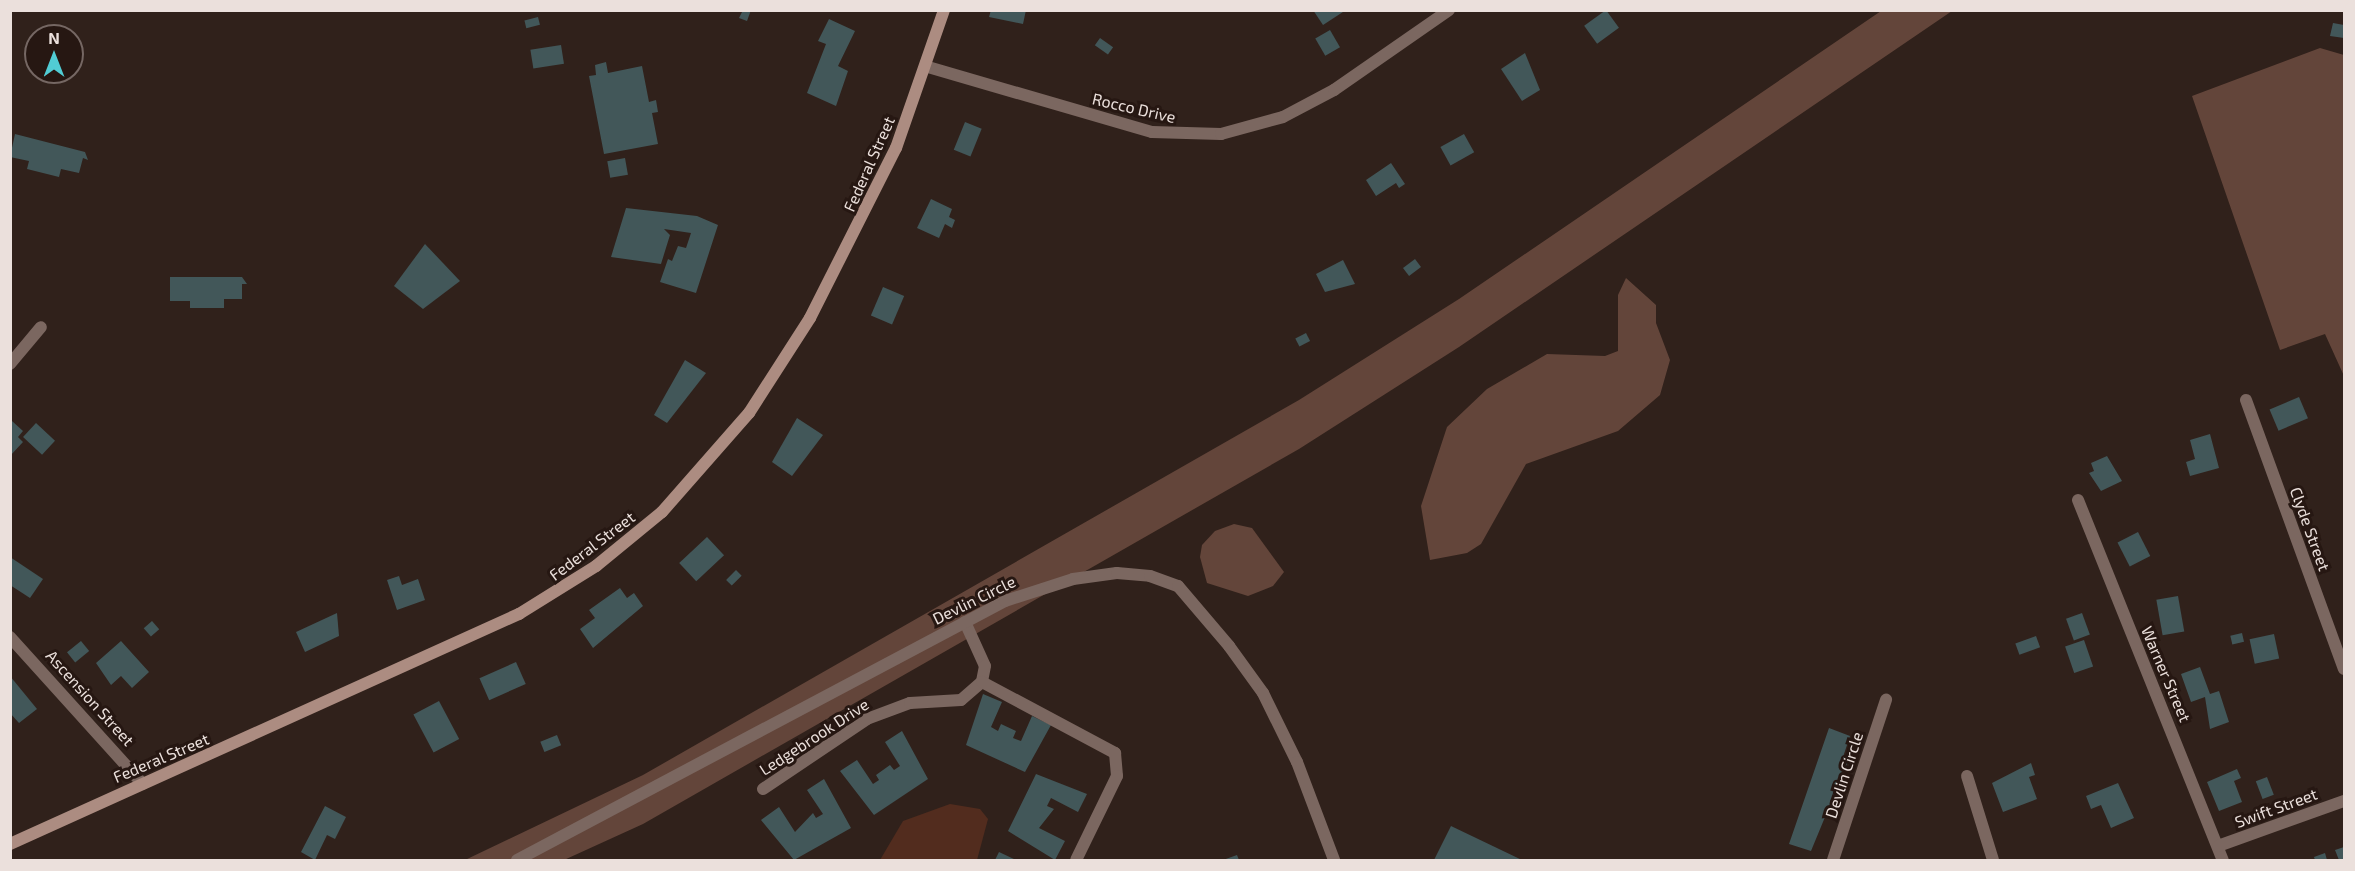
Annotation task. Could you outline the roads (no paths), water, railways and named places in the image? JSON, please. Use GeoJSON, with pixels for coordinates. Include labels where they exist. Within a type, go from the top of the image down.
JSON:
{"type":"FeatureCollection","features":[{"type":"Feature","properties":{"kind":"street","name":"Federal Street"},"geometry":{"type":"LineString","coordinates":[[10,844],[519,614],[596,566],[662,512],[778,372],[873,198],[928,67],[944,10]]}},
{"type":"Feature","properties":{"kind":"street","name":"Rocco Drive"},"geometry":{"type":"LineString","coordinates":[[928,67],[1152,132],[1221,135],[1255,128],[1324,95],[1449,10]]}},
{"type":"Feature","properties":{"kind":"street"},"geometry":{"type":"LineString","coordinates":[[10,364],[41,327]]}},
{"type":"Feature","properties":{"kind":"street","name":"Clyde Street"},"geometry":{"type":"LineString","coordinates":[[2246,400],[2344,669]]}},
{"type":"Feature","properties":{"kind":"street","name":"Warner Street"},"geometry":{"type":"LineString","coordinates":[[2078,500],[2223,861]]}},
{"type":"Feature","properties":{"kind":"street","name":"Devlin Circle"},"geometry":{"type":"LineString","coordinates":[[517,861],[965,622],[1043,587],[1096,574],[1150,576],[1178,586],[1263,693],[1297,762],[1334,861]]}},
{"type":"Feature","properties":{"kind":"street"},"geometry":{"type":"LineString","coordinates":[[965,622],[984,660],[982,682],[1115,753],[1117,777],[1076,861]]}},
{"type":"Feature","properties":{"kind":"street","name":"Ascension Street"},"geometry":{"type":"LineString","coordinates":[[10,637],[143,784]]}},
{"type":"Feature","properties":{"kind":"street","name":"Ledgebrook Drive"},"geometry":{"type":"LineString","coordinates":[[763,789],[867,719],[910,703],[961,700],[982,682]]}},
{"type":"Feature","properties":{"kind":"street","name":"Devlin Circle"},"geometry":{"type":"LineString","coordinates":[[1833,861],[1886,700]]}},
{"type":"Feature","properties":{"kind":"street"},"geometry":{"type":"LineString","coordinates":[[1967,776],[1993,861]]}},
{"type":"Feature","properties":{"kind":"street","name":"Swift Street"},"geometry":{"type":"LineString","coordinates":[[2218,846],[2344,801]]}}]}
